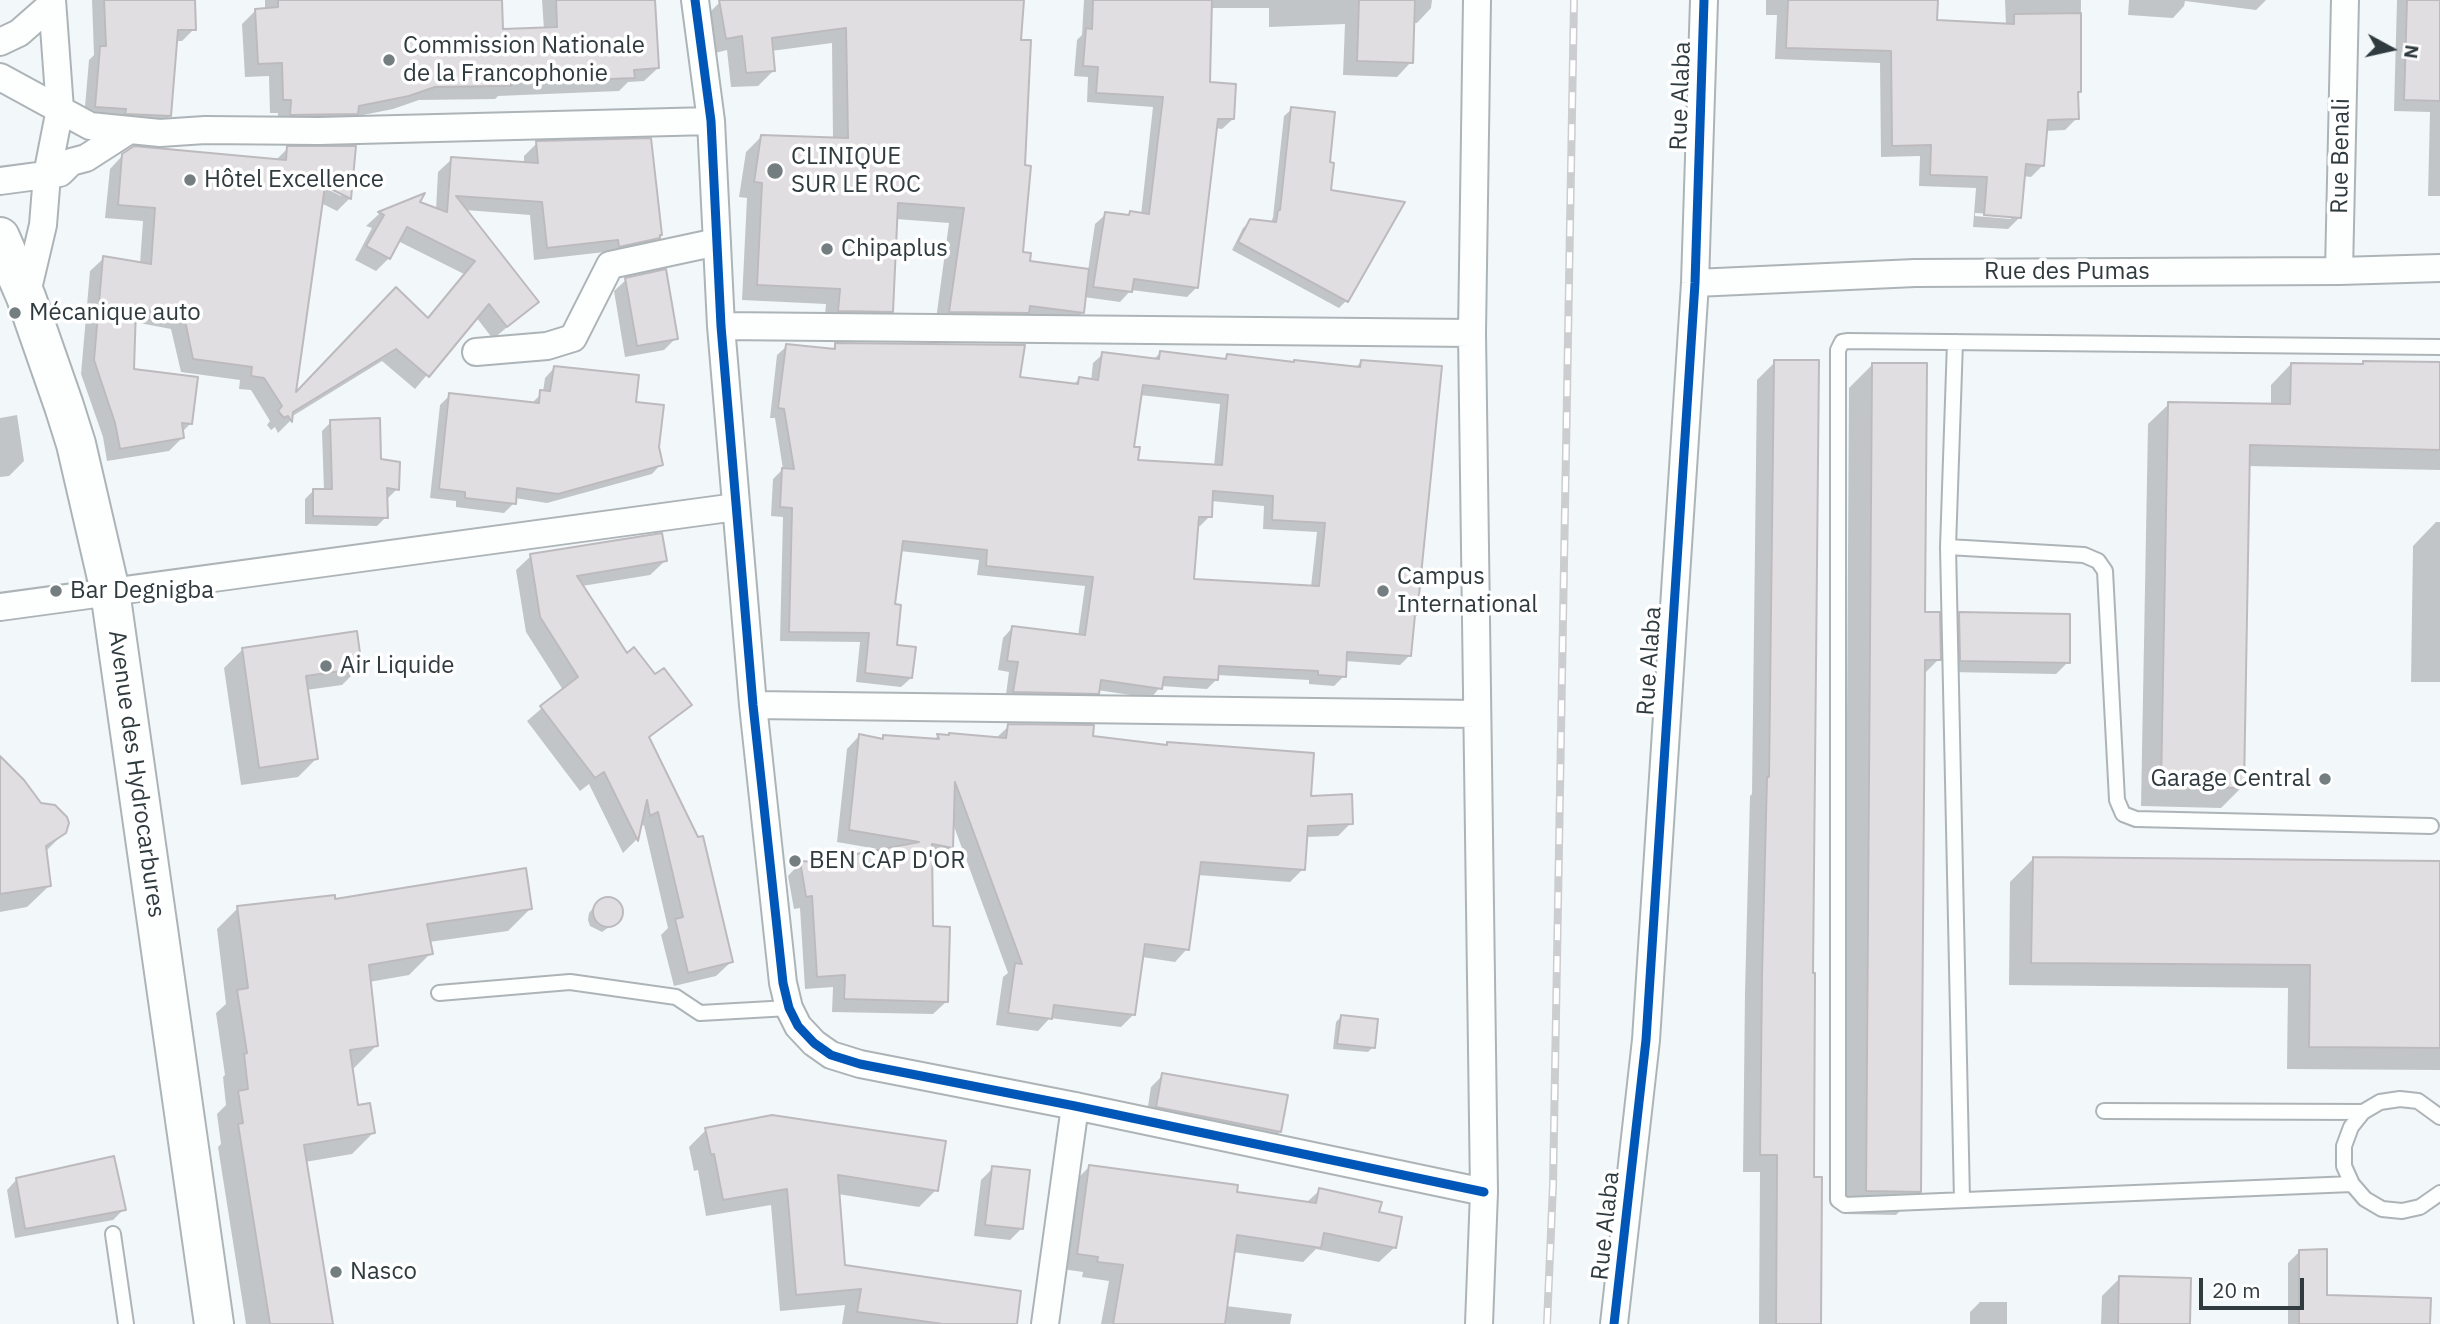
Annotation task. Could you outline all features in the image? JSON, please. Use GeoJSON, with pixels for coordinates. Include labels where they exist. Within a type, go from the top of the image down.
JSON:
{"type":"FeatureCollection","features":[{"type":"Feature","properties":{"kind":"main road","name":"Avenue des Hydrocarbures"},"geometry":{"type":"LineString","coordinates":[[0,237],[26,297],[76,444],[110,591],[214,1324]]}},
{"type":"Feature","properties":{"kind":"street"},"geometry":{"type":"LineString","coordinates":[[695,0],[711,121],[721,326],[753,705],[783,983],[789,1008],[798,1026],[814,1043],[831,1055],[860,1064],[1484,1192]]}},
{"type":"Feature","properties":{"kind":"street"},"geometry":{"type":"LineString","coordinates":[[1477,0],[1472,333],[1484,1192],[1479,1324]]}},
{"type":"Feature","properties":{"kind":"street","name":"Rue Alaba"},"geometry":{"type":"LineString","coordinates":[[1614,1324],[1646,1040],[1695,283],[1704,0]]}},
{"type":"Feature","properties":{"kind":"street","name":"Rue Benali"},"geometry":{"type":"LineString","coordinates":[[2339,271],[2346,0]]}},
{"type":"Feature","properties":{"kind":"street"},"geometry":{"type":"LineString","coordinates":[[0,42],[19,33],[52,2]]}},
{"type":"Feature","properties":{"kind":"street"},"geometry":{"type":"LineString","coordinates":[[26,297],[43,225],[47,175],[60,109],[52,2]]}},
{"type":"Feature","properties":{"kind":"street"},"geometry":{"type":"LineString","coordinates":[[0,77],[90,127],[160,133],[711,121]]}},
{"type":"Feature","properties":{"kind":"street"},"geometry":{"type":"LineString","coordinates":[[0,181],[60,173],[71,162],[86,158],[128,131]]}},
{"type":"Feature","properties":{"kind":"street"},"geometry":{"type":"LineString","coordinates":[[476,352],[547,346],[573,338],[610,265],[717,242]]}},
{"type":"Feature","properties":{"kind":"street","name":"Rue des Pumas"},"geometry":{"type":"LineString","coordinates":[[1695,283],[1915,273],[2440,268]]}},
{"type":"Feature","properties":{"kind":"street"},"geometry":{"type":"LineString","coordinates":[[721,326],[1472,333]]}},
{"type":"Feature","properties":{"kind":"street"},"geometry":{"type":"LineString","coordinates":[[0,607],[736,507]]}},
{"type":"Feature","properties":{"kind":"street"},"geometry":{"type":"LineString","coordinates":[[753,705],[1477,714]]}},
{"type":"Feature","properties":{"kind":"street"},"geometry":{"type":"LineString","coordinates":[[1045,1324],[1075,1106]]}},
{"type":"Feature","properties":{"kind":"lane"},"geometry":{"type":"LineString","coordinates":[[2352,1185],[1845,1205],[1838,1200],[1838,350],[1842,342],[1848,341],[2440,347]]}},
{"type":"Feature","properties":{"kind":"lane"},"geometry":{"type":"LineString","coordinates":[[1955,342],[1948,547],[1962,1200]]}},
{"type":"Feature","properties":{"kind":"lane"},"geometry":{"type":"LineString","coordinates":[[1948,547],[2084,555],[2098,561],[2105,571],[2117,800],[2123,814],[2136,819],[2431,826]]}},
{"type":"Feature","properties":{"kind":"lane"},"geometry":{"type":"LineString","coordinates":[[439,993],[570,982],[676,997],[700,1013],[789,1008]]}},
{"type":"Feature","properties":{"kind":"lane"},"geometry":{"type":"LineString","coordinates":[[2440,1117],[2418,1101],[2400,1099],[2380,1102],[2363,1112],[2351,1127],[2344,1146],[2344,1166],[2352,1185],[2365,1199],[2382,1209],[2402,1211],[2420,1207],[2440,1193]]}},
{"type":"Feature","properties":{"kind":"lane"},"geometry":{"type":"LineString","coordinates":[[2104,1111],[2363,1112]]}},
{"type":"Feature","properties":{"kind":"lane"},"geometry":{"type":"LineString","coordinates":[[113,1234],[126,1324]]}},
{"type":"Feature","properties":{"kind":"building"},"geometry":{"type":"Polygon","coordinates":[[[104,0],[195,0],[196,30],[178,30],[171,116],[125,114],[126,109],[95,107],[100,46],[106,46],[104,0]]]}},
{"type":"Feature","properties":{"kind":"building"},"geometry":{"type":"Polygon","coordinates":[[[278,0],[502,0],[503,29],[557,27],[556,0],[655,0],[659,68],[634,70],[635,78],[511,83],[511,86],[435,87],[409,96],[359,106],[358,114],[290,115],[291,100],[283,100],[282,63],[258,64],[255,9],[278,7],[278,0]]]}},
{"type":"Feature","properties":{"kind":"building"},"geometry":{"type":"Polygon","coordinates":[[[719,0],[1024,0],[1021,40],[1031,40],[1025,165],[1031,166],[1023,252],[1031,253],[1030,261],[1089,269],[1084,313],[1030,306],[1029,313],[949,312],[964,208],[898,203],[893,312],[838,311],[840,289],[757,285],[762,183],[754,182],[761,135],[848,138],[846,28],[772,38],[775,71],[746,73],[742,36],[726,39],[719,0]]]}},
{"type":"Feature","properties":{"kind":"building"},"geometry":{"type":"Polygon","coordinates":[[[1093,0],[1212,0],[1210,82],[1236,84],[1234,119],[1218,119],[1198,288],[1134,279],[1132,292],[1093,287],[1105,212],[1129,215],[1130,211],[1149,214],[1163,97],[1096,93],[1098,67],[1083,66],[1086,28],[1092,29],[1093,0]]]}},
{"type":"Feature","properties":{"kind":"building"},"geometry":{"type":"Polygon","coordinates":[[[1359,0],[1415,0],[1413,63],[1357,61],[1359,0]]]}},
{"type":"Feature","properties":{"kind":"building"},"geometry":{"type":"Polygon","coordinates":[[[1788,0],[1938,0],[1937,20],[2014,24],[2014,14],[2081,13],[2079,119],[2048,120],[2044,166],[2026,164],[2021,218],[1984,215],[1987,177],[1930,175],[1931,145],[1892,146],[1891,51],[1786,48],[1788,0]]]}},
{"type":"Feature","properties":{"kind":"building"},"geometry":{"type":"Polygon","coordinates":[[[2407,0],[2440,0],[2440,101],[2404,100],[2407,0]]]}},
{"type":"Feature","properties":{"kind":"building"},"geometry":{"type":"Polygon","coordinates":[[[1291,107],[1335,112],[1330,162],[1334,163],[1331,190],[1405,202],[1348,302],[1238,242],[1250,219],[1276,222],[1280,210],[1291,107]]]}},
{"type":"Feature","properties":{"kind":"building"},"geometry":{"type":"Polygon","coordinates":[[[651,138],[662,235],[660,238],[619,247],[618,240],[547,248],[542,202],[456,196],[539,302],[507,327],[489,304],[429,377],[396,349],[293,412],[292,422],[288,416],[284,418],[278,411],[282,406],[264,378],[251,376],[252,367],[193,359],[184,316],[136,308],[134,369],[198,377],[192,424],[182,423],[184,438],[120,449],[115,423],[94,360],[103,256],[151,264],[155,208],[118,205],[122,154],[134,146],[286,160],[287,146],[356,146],[351,199],[325,186],[296,392],[396,287],[428,318],[475,261],[407,227],[390,259],[366,246],[384,215],[378,212],[425,193],[420,202],[447,212],[451,157],[538,163],[536,141],[651,138]]]}},
{"type":"Feature","properties":{"kind":"building"},"geometry":{"type":"Polygon","coordinates":[[[666,269],[678,339],[637,346],[625,278],[666,269]]]}},
{"type":"Feature","properties":{"kind":"building"},"geometry":{"type":"Polygon","coordinates":[[[835,343],[1025,345],[1020,377],[1078,384],[1079,377],[1098,380],[1102,352],[1159,359],[1160,351],[1226,359],[1227,354],[1360,367],[1361,360],[1442,366],[1411,656],[1347,652],[1346,677],[1318,675],[1318,671],[1219,666],[1218,680],[1164,677],[1162,689],[1101,680],[1099,694],[1013,692],[1018,662],[1007,661],[1012,626],[1085,635],[1093,577],[986,566],[987,550],[903,541],[895,604],[901,605],[897,645],[916,647],[912,678],[865,673],[869,633],[789,632],[792,508],[780,507],[782,468],[794,469],[784,409],[778,408],[786,344],[835,349],[835,343]],[[1143,385],[1134,447],[1140,447],[1138,460],[1222,465],[1228,395],[1143,385]],[[1213,491],[1212,517],[1199,517],[1194,579],[1319,586],[1325,523],[1272,520],[1273,496],[1213,491]]]}},
{"type":"Feature","properties":{"kind":"building"},"geometry":{"type":"Polygon","coordinates":[[[1774,360],[1819,360],[1813,973],[1814,1177],[1822,1177],[1821,1324],[1776,1324],[1777,1155],[1760,1155],[1762,973],[1769,777],[1774,360]]]}},
{"type":"Feature","properties":{"kind":"building"},"geometry":{"type":"Polygon","coordinates":[[[2363,361],[2440,362],[2440,450],[2250,445],[2244,788],[2161,786],[2168,402],[2290,404],[2291,363],[2363,364],[2363,361]]]}},
{"type":"Feature","properties":{"kind":"building"},"geometry":{"type":"Polygon","coordinates":[[[1872,363],[1927,363],[1925,612],[1940,612],[1941,660],[1925,660],[1921,1192],[1866,1191],[1872,363]]]}},
{"type":"Feature","properties":{"kind":"building"},"geometry":{"type":"Polygon","coordinates":[[[554,366],[639,375],[636,402],[664,405],[659,447],[663,465],[558,494],[517,488],[516,504],[465,498],[465,492],[439,489],[449,393],[539,403],[540,390],[550,391],[554,366]]]}},
{"type":"Feature","properties":{"kind":"building"},"geometry":{"type":"Polygon","coordinates":[[[380,418],[381,459],[400,462],[399,490],[387,488],[388,518],[313,516],[313,489],[332,489],[330,420],[380,418]]]}},
{"type":"Feature","properties":{"kind":"building"},"geometry":{"type":"Polygon","coordinates":[[[662,533],[667,561],[577,576],[627,653],[634,647],[655,674],[664,668],[692,705],[649,737],[698,837],[703,836],[733,962],[688,973],[675,919],[683,917],[658,812],[650,816],[647,800],[638,841],[604,772],[595,778],[540,706],[578,677],[540,617],[530,554],[662,533]]]}},
{"type":"Feature","properties":{"kind":"building"},"geometry":{"type":"Polygon","coordinates":[[[1959,612],[2070,614],[2070,663],[1960,661],[1959,612]]]}},
{"type":"Feature","properties":{"kind":"building"},"geometry":{"type":"Polygon","coordinates":[[[357,631],[362,668],[306,676],[318,759],[259,768],[242,648],[357,631]]]}},
{"type":"Feature","properties":{"kind":"building"},"geometry":{"type":"Polygon","coordinates":[[[1008,724],[1094,725],[1093,736],[1167,745],[1167,742],[1314,753],[1311,796],[1352,794],[1353,824],[1308,826],[1305,870],[1201,862],[1189,950],[1145,944],[1135,1015],[1054,1005],[1052,1019],[1008,1013],[1015,963],[1022,964],[955,782],[953,848],[932,844],[933,926],[950,927],[948,1002],[844,999],[845,975],[817,977],[812,896],[806,897],[800,861],[845,864],[846,856],[919,842],[849,830],[859,734],[883,739],[883,735],[939,739],[937,734],[949,733],[1006,738],[1008,724]]]}},
{"type":"Feature","properties":{"kind":"building"},"geometry":{"type":"Polygon","coordinates":[[[0,756],[24,780],[41,803],[55,805],[67,817],[69,823],[66,833],[46,846],[51,886],[0,894],[0,756]]]}},
{"type":"Feature","properties":{"kind":"building"},"geometry":{"type":"Polygon","coordinates":[[[2033,857],[2440,861],[2440,1048],[2309,1047],[2310,965],[2031,963],[2033,857]]]}},
{"type":"Feature","properties":{"kind":"building"},"geometry":{"type":"Polygon","coordinates":[[[526,868],[532,909],[427,924],[433,954],[369,965],[378,1046],[350,1050],[358,1105],[370,1103],[375,1133],[304,1145],[333,1324],[270,1324],[238,1124],[243,1123],[238,1091],[248,1089],[244,1054],[247,1053],[237,990],[248,988],[237,906],[335,895],[335,899],[526,868]]]}},
{"type":"Feature","properties":{"kind":"building"},"geometry":{"type":"Polygon","coordinates":[[[608,897],[614,898],[622,906],[622,918],[614,926],[608,927],[602,926],[594,918],[593,912],[594,906],[602,898],[608,897]]]}},
{"type":"Feature","properties":{"kind":"building"},"geometry":{"type":"Polygon","coordinates":[[[1341,1015],[1378,1019],[1375,1048],[1337,1044],[1341,1015]]]}},
{"type":"Feature","properties":{"kind":"building"},"geometry":{"type":"Polygon","coordinates":[[[1162,1073],[1288,1095],[1281,1132],[1156,1107],[1162,1073]]]}},
{"type":"Feature","properties":{"kind":"building"},"geometry":{"type":"Polygon","coordinates":[[[772,1115],[946,1141],[938,1191],[838,1175],[845,1265],[1021,1291],[1017,1324],[943,1324],[857,1312],[861,1289],[796,1295],[787,1189],[723,1200],[714,1154],[711,1155],[705,1128],[772,1115]]]}},
{"type":"Feature","properties":{"kind":"building"},"geometry":{"type":"Polygon","coordinates":[[[114,1156],[126,1210],[25,1229],[16,1178],[114,1156]]]}},
{"type":"Feature","properties":{"kind":"building"},"geometry":{"type":"Polygon","coordinates":[[[1089,1165],[1238,1185],[1237,1192],[1316,1203],[1319,1188],[1382,1202],[1379,1212],[1402,1217],[1396,1248],[1324,1233],[1321,1248],[1237,1235],[1225,1324],[1113,1324],[1123,1265],[1097,1262],[1098,1257],[1077,1254],[1089,1165]]]}},
{"type":"Feature","properties":{"kind":"building"},"geometry":{"type":"Polygon","coordinates":[[[992,1166],[1030,1170],[1023,1229],[985,1225],[992,1166]]]}},
{"type":"Feature","properties":{"kind":"building"},"geometry":{"type":"Polygon","coordinates":[[[2327,1249],[2327,1295],[2431,1298],[2430,1324],[2299,1324],[2299,1250],[2327,1249]]]}},
{"type":"Feature","properties":{"kind":"building"},"geometry":{"type":"Polygon","coordinates":[[[2119,1276],[2191,1278],[2190,1324],[2118,1324],[2119,1276]]]}},
{"type":"Feature","properties":{"kind":"railway"},"geometry":{"type":"LineString","coordinates":[[1547,1324],[1553,1185],[1574,0]]}},
{"type":"Feature","properties":{"kind":"cycle path"},"geometry":{"type":"LineString","coordinates":[[695,0],[711,121],[721,326],[753,705],[783,983],[789,1008],[798,1026],[814,1043],[831,1055],[860,1064],[1484,1192]]}},
{"type":"Feature","properties":{"kind":"cycle path"},"geometry":{"type":"LineString","coordinates":[[1614,1324],[1646,1040],[1695,283],[1704,0]]}},
{"type":"Feature","properties":{"kind":"place","name":"Commission Nationale de la Francophonie"},"geometry":{"type":"Point","coordinates":[389,60]}},
{"type":"Feature","properties":{"kind":"place","name":"CLINIQUE SUR LE ROC"},"geometry":{"type":"Point","coordinates":[775,171]}},
{"type":"Feature","properties":{"kind":"place","name":"Hôtel Excellence"},"geometry":{"type":"Point","coordinates":[190,180]}},
{"type":"Feature","properties":{"kind":"place","name":"Chipaplus"},"geometry":{"type":"Point","coordinates":[827,249]}},
{"type":"Feature","properties":{"kind":"place","name":"Mécanique auto"},"geometry":{"type":"Point","coordinates":[15,313]}},
{"type":"Feature","properties":{"kind":"place","name":"Bar Degnigba"},"geometry":{"type":"Point","coordinates":[56,591]}},
{"type":"Feature","properties":{"kind":"place","name":"Campus International"},"geometry":{"type":"Point","coordinates":[1383,591]}},
{"type":"Feature","properties":{"kind":"place","name":"Air Liquide"},"geometry":{"type":"Point","coordinates":[326,666]}},
{"type":"Feature","properties":{"kind":"place","name":"Garage Central"},"geometry":{"type":"Point","coordinates":[2325,779]}},
{"type":"Feature","properties":{"kind":"place","name":"BEN CAP D'OR"},"geometry":{"type":"Point","coordinates":[795,861]}},
{"type":"Feature","properties":{"kind":"place","name":"Nasco"},"geometry":{"type":"Point","coordinates":[336,1272]}}]}
